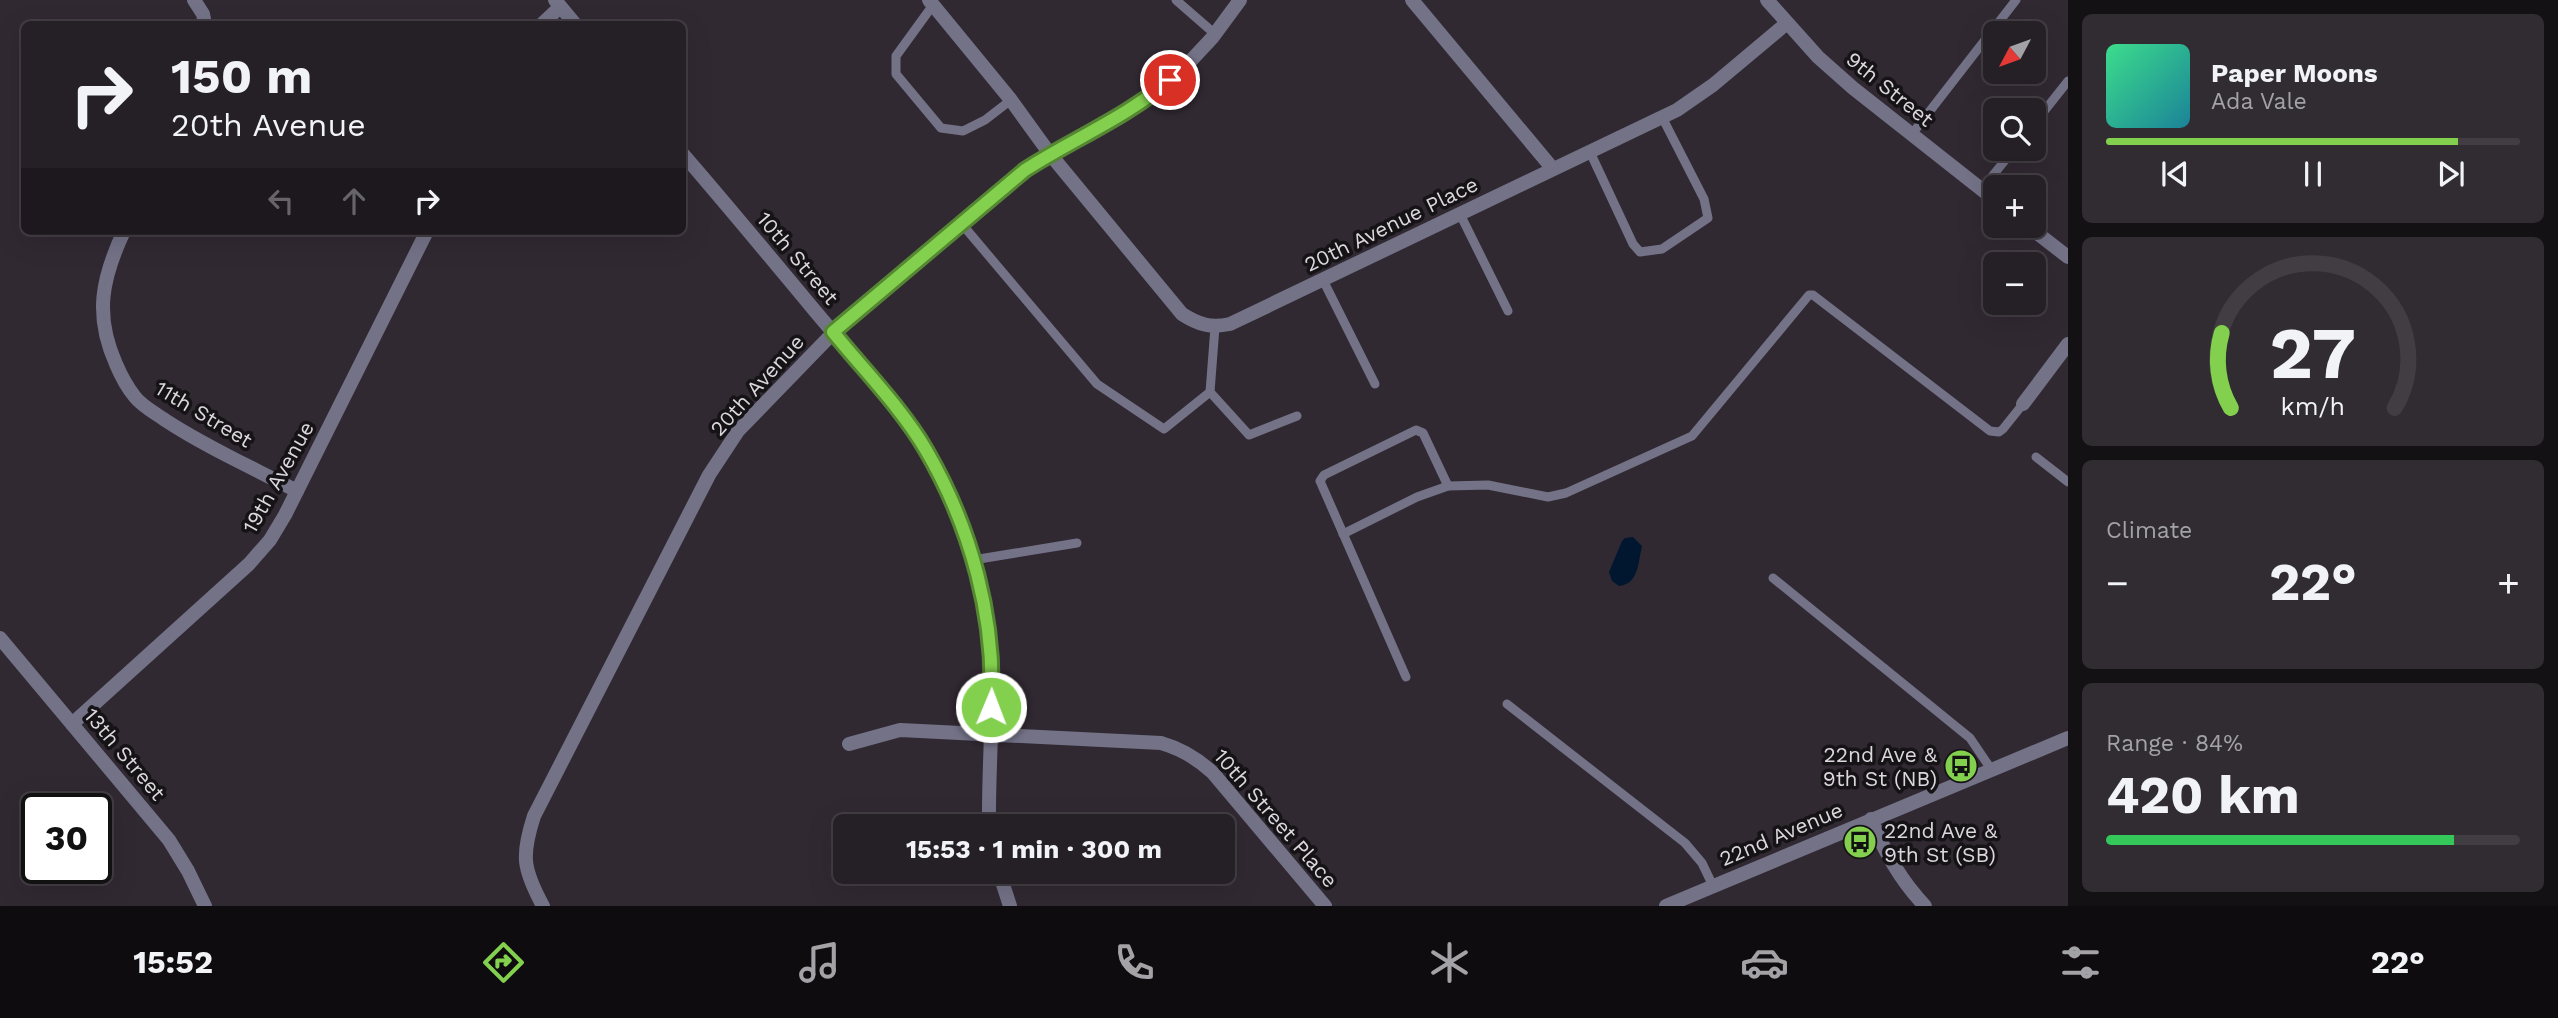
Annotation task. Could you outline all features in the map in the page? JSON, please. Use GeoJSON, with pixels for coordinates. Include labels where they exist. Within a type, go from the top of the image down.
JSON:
{"type":"FeatureCollection","features":[{"type":"Feature","properties":{"kind":"street"},"geometry":{"type":"LineString","coordinates":[[194,0],[204,21]]}},
{"type":"Feature","properties":{"kind":"street","name":"20th Avenue"},"geometry":{"type":"LineString","coordinates":[[543,906],[528,879],[526,862],[526,840],[534,816],[709,475],[738,431],[833,332],[1014,179],[1050,154],[1122,116],[1185,67],[1215,34],[1240,0]]}},
{"type":"Feature","properties":{"kind":"street"},"geometry":{"type":"LineString","coordinates":[[1412,0],[1553,169]]}},
{"type":"Feature","properties":{"kind":"street","name":"9th Street"},"geometry":{"type":"LineString","coordinates":[[1768,0],[1818,57],[1853,88],[1982,189]]}},
{"type":"Feature","properties":{"kind":"street"},"geometry":{"type":"LineString","coordinates":[[544,21],[558,3],[573,21]]}},
{"type":"Feature","properties":{"kind":"street"},"geometry":{"type":"LineString","coordinates":[[931,3],[1011,100],[1050,154],[1182,314],[1195,322],[1215,327]]}},
{"type":"Feature","properties":{"kind":"street","name":"20th Avenue Place"},"geometry":{"type":"LineString","coordinates":[[1215,327],[1230,324],[1662,117],[1713,85],[1787,23]]}},
{"type":"Feature","properties":{"kind":"street","name":"10th Street"},"geometry":{"type":"LineString","coordinates":[[686,158],[885,395],[926,450],[953,506],[973,560],[987,613],[992,680],[989,814]]}},
{"type":"Feature","properties":{"kind":"street","name":"11th Street"},"geometry":{"type":"LineString","coordinates":[[122,235],[111,258],[103,287],[102,321],[112,355],[129,388],[136,398],[183,432],[297,491]]}},
{"type":"Feature","properties":{"kind":"street","name":"19th Avenue"},"geometry":{"type":"LineString","coordinates":[[72,724],[249,564],[270,540],[425,235]]}},
{"type":"Feature","properties":{"kind":"street"},"geometry":{"type":"LineString","coordinates":[[2043,238],[2068,257]]}},
{"type":"Feature","properties":{"kind":"street"},"geometry":{"type":"LineString","coordinates":[[2022,404],[2068,344]]}},
{"type":"Feature","properties":{"kind":"street","name":"13th Street"},"geometry":{"type":"LineString","coordinates":[[0,638],[169,840],[205,906]]}},
{"type":"Feature","properties":{"kind":"street","name":"10th Street Place"},"geometry":{"type":"LineString","coordinates":[[849,744],[900,730],[1161,743],[1181,749],[1201,761],[1213,773],[1325,906]]}},
{"type":"Feature","properties":{"kind":"street","name":"22nd Avenue"},"geometry":{"type":"LineString","coordinates":[[1666,906],[2068,738]]}},
{"type":"Feature","properties":{"kind":"street"},"geometry":{"type":"LineString","coordinates":[[1871,819],[1882,846],[1900,876],[1925,906]]}},
{"type":"Feature","properties":{"kind":"street"},"geometry":{"type":"LineString","coordinates":[[1003,884],[1010,906]]}},
{"type":"Feature","properties":{"kind":"lane"},"geometry":{"type":"LineString","coordinates":[[1176,0],[1215,34]]}},
{"type":"Feature","properties":{"kind":"lane"},"geometry":{"type":"LineString","coordinates":[[1912,134],[2016,0]]}},
{"type":"Feature","properties":{"kind":"lane"},"geometry":{"type":"LineString","coordinates":[[931,3],[896,56],[896,74],[941,128],[963,131],[985,120],[1011,100]]}},
{"type":"Feature","properties":{"kind":"lane"},"geometry":{"type":"LineString","coordinates":[[2046,109],[2068,81]]}},
{"type":"Feature","properties":{"kind":"lane"},"geometry":{"type":"LineString","coordinates":[[1590,152],[1633,244],[1640,252],[1662,248],[1708,218],[1704,199],[1662,117]]}},
{"type":"Feature","properties":{"kind":"lane"},"geometry":{"type":"LineString","coordinates":[[1982,189],[2004,161]]}},
{"type":"Feature","properties":{"kind":"lane"},"geometry":{"type":"LineString","coordinates":[[1460,214],[1508,311]]}},
{"type":"Feature","properties":{"kind":"lane"},"geometry":{"type":"LineString","coordinates":[[961,223],[1097,384],[1164,429],[1210,392]]}},
{"type":"Feature","properties":{"kind":"lane"},"geometry":{"type":"LineString","coordinates":[[1323,280],[1375,384]]}},
{"type":"Feature","properties":{"kind":"lane"},"geometry":{"type":"LineString","coordinates":[[1343,534],[1417,497],[1448,486],[1480,484],[1540,496],[1557,495],[1682,441],[1700,429],[1809,295],[1990,431],[1999,432],[2003,429],[2022,404]]}},
{"type":"Feature","properties":{"kind":"lane"},"geometry":{"type":"LineString","coordinates":[[1215,327],[1210,392],[1249,435],[1297,416]]}},
{"type":"Feature","properties":{"kind":"lane"},"geometry":{"type":"LineString","coordinates":[[1406,677],[1320,481],[1321,477],[1416,430],[1423,433],[1448,486]]}},
{"type":"Feature","properties":{"kind":"lane"},"geometry":{"type":"LineString","coordinates":[[2036,457],[2068,482]]}},
{"type":"Feature","properties":{"kind":"lane"},"geometry":{"type":"LineString","coordinates":[[973,560],[1077,543]]}},
{"type":"Feature","properties":{"kind":"lane"},"geometry":{"type":"LineString","coordinates":[[1773,578],[1970,738],[1991,769]]}},
{"type":"Feature","properties":{"kind":"lane"},"geometry":{"type":"LineString","coordinates":[[1507,704],[1685,843],[1702,863],[1713,886]]}},
{"type":"Feature","properties":{"kind":"water"},"geometry":{"type":"Polygon","coordinates":[[[1633,537],[1642,546],[1636,571],[1630,581],[1619,586],[1612,581],[1609,572],[1622,541],[1633,537]]]}},
{"type":"Feature","properties":{"kind":"place","name":"22nd Ave & 9th St (NB)"},"geometry":{"type":"Point","coordinates":[1961,766]}},
{"type":"Feature","properties":{"kind":"place","name":"22nd Ave & 9th St (SB)"},"geometry":{"type":"Point","coordinates":[1860,842]}},
{"type":"Feature","properties":{"kind":"route"},"geometry":{"type":"LineString","coordinates":[[991,707],[992,680],[987,613],[973,560],[953,506],[926,450],[833,332],[1025,170],[1122,116],[1170,80]]}}]}
